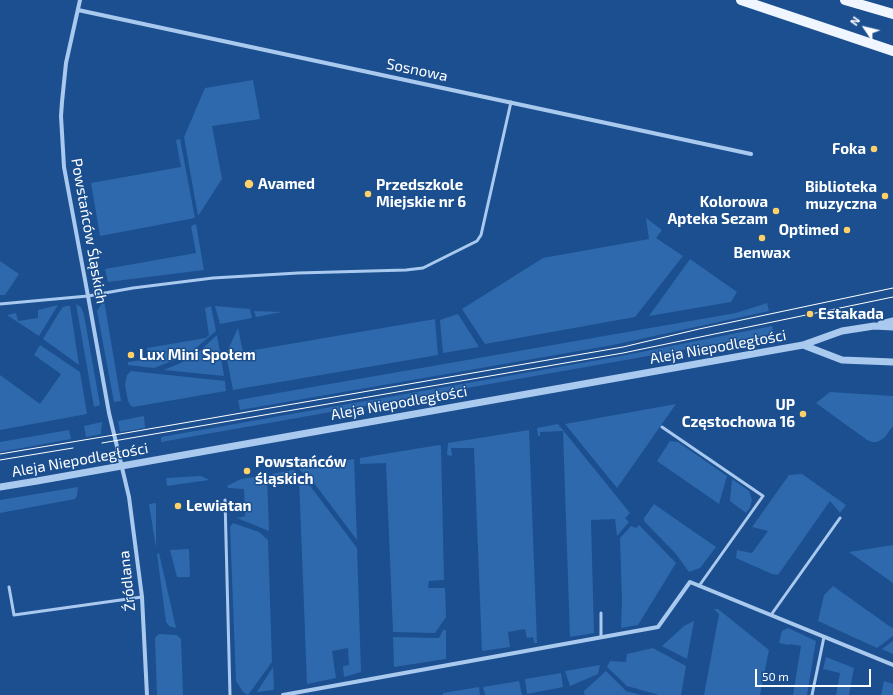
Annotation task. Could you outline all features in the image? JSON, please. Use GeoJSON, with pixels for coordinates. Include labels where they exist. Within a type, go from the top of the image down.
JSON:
{"type":"FeatureCollection","features":[{"type":"Feature","properties":{"kind":"main road"},"geometry":{"type":"LineString","coordinates":[[741,0],[893,50]]}},
{"type":"Feature","properties":{"kind":"main road"},"geometry":{"type":"LineString","coordinates":[[845,0],[893,14]]}},
{"type":"Feature","properties":{"kind":"street","name":"Powstańców Śląskich"},"geometry":{"type":"LineString","coordinates":[[80,0],[66,64],[61,116],[64,166],[109,413],[121,466]]}},
{"type":"Feature","properties":{"kind":"street","name":"Sosnowa"},"geometry":{"type":"LineString","coordinates":[[78,10],[751,154]]}},
{"type":"Feature","properties":{"kind":"street"},"geometry":{"type":"LineString","coordinates":[[874,326],[893,321]]}},
{"type":"Feature","properties":{"kind":"street","name":"Aleja Niepodległości"},"geometry":{"type":"LineString","coordinates":[[0,487],[803,345],[842,331],[874,326],[893,327]]}},
{"type":"Feature","properties":{"kind":"street","name":"Aleja Niepodległości"},"geometry":{"type":"LineString","coordinates":[[803,345],[842,360],[893,362]]}},
{"type":"Feature","properties":{"kind":"street","name":"Źródlana"},"geometry":{"type":"LineString","coordinates":[[121,466],[129,498],[142,597],[147,695]]}},
{"type":"Feature","properties":{"kind":"street"},"geometry":{"type":"LineString","coordinates":[[283,695],[658,627],[690,582],[893,665]]}},
{"type":"Feature","properties":{"kind":"lane"},"geometry":{"type":"LineString","coordinates":[[0,304],[88,296],[133,288],[213,278],[294,273],[406,270],[422,268],[477,241],[481,235],[511,102]]}},
{"type":"Feature","properties":{"kind":"lane"},"geometry":{"type":"LineString","coordinates":[[662,427],[763,496],[699,586]]}},
{"type":"Feature","properties":{"kind":"lane"},"geometry":{"type":"LineString","coordinates":[[225,500],[230,695]]}},
{"type":"Feature","properties":{"kind":"lane"},"geometry":{"type":"LineString","coordinates":[[771,615],[840,518]]}},
{"type":"Feature","properties":{"kind":"lane"},"geometry":{"type":"LineString","coordinates":[[9,587],[14,615],[142,597]]}},
{"type":"Feature","properties":{"kind":"lane"},"geometry":{"type":"LineString","coordinates":[[601,613],[601,638]]}},
{"type":"Feature","properties":{"kind":"lane"},"geometry":{"type":"LineString","coordinates":[[812,695],[824,637]]}},
{"type":"Feature","properties":{"kind":"shaded area"},"geometry":{"type":"Polygon","coordinates":[[[253,80],[260,119],[212,126],[222,179],[198,216],[184,137],[205,88],[253,80]]]}},
{"type":"Feature","properties":{"kind":"shaded area"},"geometry":{"type":"Polygon","coordinates":[[[180,139],[195,218],[100,236],[91,183],[181,167],[176,140],[180,139]]]}},
{"type":"Feature","properties":{"kind":"shaded area"},"geometry":{"type":"Polygon","coordinates":[[[646,218],[662,230],[656,238],[683,256],[635,317],[485,344],[462,309],[543,258],[649,239],[646,218]]]}},
{"type":"Feature","properties":{"kind":"shaded area"},"geometry":{"type":"Polygon","coordinates":[[[196,224],[204,270],[108,282],[105,269],[196,253],[191,226],[196,224]]]}},
{"type":"Feature","properties":{"kind":"shaded area"},"geometry":{"type":"Polygon","coordinates":[[[690,259],[737,292],[731,302],[649,316],[690,259]]]}},
{"type":"Feature","properties":{"kind":"shaded area"},"geometry":{"type":"Polygon","coordinates":[[[0,261],[19,274],[5,295],[0,295],[0,261]]]}},
{"type":"Feature","properties":{"kind":"shaded area"},"geometry":{"type":"Polygon","coordinates":[[[104,300],[121,401],[114,402],[97,311],[104,300]]]}},
{"type":"Feature","properties":{"kind":"shaded area"},"geometry":{"type":"Polygon","coordinates":[[[767,303],[769,311],[613,345],[240,410],[238,400],[736,313],[767,303]]]}},
{"type":"Feature","properties":{"kind":"shaded area"},"geometry":{"type":"Polygon","coordinates":[[[76,304],[81,307],[84,315],[100,405],[94,407],[76,304]]]}},
{"type":"Feature","properties":{"kind":"shaded area"},"geometry":{"type":"Polygon","coordinates":[[[58,305],[39,336],[7,315],[16,313],[18,321],[38,318],[38,310],[58,305]]]}},
{"type":"Feature","properties":{"kind":"shaded area"},"geometry":{"type":"Polygon","coordinates":[[[70,306],[79,365],[43,339],[60,311],[63,307],[70,306]]]}},
{"type":"Feature","properties":{"kind":"shaded area"},"geometry":{"type":"Polygon","coordinates":[[[211,306],[216,331],[189,354],[154,368],[128,365],[128,362],[148,359],[147,348],[206,338],[209,335],[205,308],[211,306]]]}},
{"type":"Feature","properties":{"kind":"shaded area"},"geometry":{"type":"Polygon","coordinates":[[[215,306],[250,309],[252,318],[220,324],[215,306]]]}},
{"type":"Feature","properties":{"kind":"shaded area"},"geometry":{"type":"Polygon","coordinates":[[[254,311],[282,312],[256,317],[254,311]]]}},
{"type":"Feature","properties":{"kind":"shaded area"},"geometry":{"type":"Polygon","coordinates":[[[458,314],[479,347],[443,353],[440,320],[458,314]]]}},
{"type":"Feature","properties":{"kind":"shaded area"},"geometry":{"type":"Polygon","coordinates":[[[435,319],[438,355],[233,390],[226,354],[238,328],[243,352],[435,319]]]}},
{"type":"Feature","properties":{"kind":"shaded area"},"geometry":{"type":"Polygon","coordinates":[[[772,326],[774,334],[161,442],[161,437],[621,356],[772,326]]]}},
{"type":"Feature","properties":{"kind":"shaded area"},"geometry":{"type":"Polygon","coordinates":[[[217,335],[224,376],[164,370],[192,358],[217,335]]]}},
{"type":"Feature","properties":{"kind":"shaded area"},"geometry":{"type":"Polygon","coordinates":[[[40,345],[80,372],[87,414],[0,430],[0,375],[40,404],[61,374],[34,355],[40,345]]]}},
{"type":"Feature","properties":{"kind":"shaded area"},"geometry":{"type":"Polygon","coordinates":[[[131,371],[225,381],[226,391],[133,407],[128,401],[125,385],[127,375],[131,371]]]}},
{"type":"Feature","properties":{"kind":"shaded area"},"geometry":{"type":"Polygon","coordinates":[[[830,392],[893,396],[893,426],[884,438],[877,442],[867,440],[816,403],[830,392]]]}},
{"type":"Feature","properties":{"kind":"shaded area"},"geometry":{"type":"Polygon","coordinates":[[[676,404],[617,488],[565,424],[676,404]]]}},
{"type":"Feature","properties":{"kind":"shaded area"},"geometry":{"type":"Polygon","coordinates":[[[144,416],[145,428],[120,432],[118,421],[144,416]]]}},
{"type":"Feature","properties":{"kind":"shaded area"},"geometry":{"type":"Polygon","coordinates":[[[102,422],[101,434],[86,437],[84,426],[102,422]]]}},
{"type":"Feature","properties":{"kind":"shaded area"},"geometry":{"type":"Polygon","coordinates":[[[558,424],[630,513],[625,518],[629,522],[617,536],[615,519],[591,520],[594,633],[570,637],[563,431],[540,432],[540,436],[538,436],[537,428],[558,424]]]}},
{"type":"Feature","properties":{"kind":"shaded area"},"geometry":{"type":"Polygon","coordinates":[[[69,430],[71,439],[0,452],[0,442],[69,430]]]}},
{"type":"Feature","properties":{"kind":"shaded area"},"geometry":{"type":"Polygon","coordinates":[[[529,430],[537,643],[534,643],[533,637],[527,638],[525,629],[508,632],[510,647],[482,651],[474,448],[451,448],[452,456],[447,455],[448,443],[529,430]]]}},
{"type":"Feature","properties":{"kind":"shaded area"},"geometry":{"type":"Polygon","coordinates":[[[670,441],[678,442],[727,476],[719,504],[657,461],[670,441]]]}},
{"type":"Feature","properties":{"kind":"shaded area"},"geometry":{"type":"Polygon","coordinates":[[[439,445],[441,446],[444,580],[429,581],[428,588],[445,588],[446,617],[435,633],[393,632],[386,463],[360,464],[360,458],[439,445]]]}},
{"type":"Feature","properties":{"kind":"shaded area"},"geometry":{"type":"Polygon","coordinates":[[[354,459],[357,540],[314,483],[299,469],[354,459]]]}},
{"type":"Feature","properties":{"kind":"shaded area"},"geometry":{"type":"Polygon","coordinates":[[[294,470],[308,483],[357,548],[361,672],[344,677],[343,666],[349,665],[348,648],[332,651],[336,678],[307,684],[299,478],[272,478],[272,474],[294,470]]]}},
{"type":"Feature","properties":{"kind":"shaded area"},"geometry":{"type":"Polygon","coordinates":[[[802,474],[846,505],[840,513],[830,501],[778,575],[772,574],[736,558],[737,550],[752,553],[768,531],[752,527],[789,475],[802,474]]]}},
{"type":"Feature","properties":{"kind":"shaded area"},"geometry":{"type":"Polygon","coordinates":[[[267,475],[269,531],[237,518],[245,516],[244,489],[228,488],[227,486],[241,479],[267,475]]]}},
{"type":"Feature","properties":{"kind":"shaded area"},"geometry":{"type":"Polygon","coordinates":[[[201,476],[209,480],[167,486],[166,478],[201,476]]]}},
{"type":"Feature","properties":{"kind":"shaded area"},"geometry":{"type":"Polygon","coordinates":[[[732,479],[749,491],[752,499],[750,508],[746,513],[730,501],[732,479]]]}},
{"type":"Feature","properties":{"kind":"shaded area"},"geometry":{"type":"Polygon","coordinates":[[[78,487],[77,496],[75,499],[0,513],[0,500],[78,487]]]}},
{"type":"Feature","properties":{"kind":"shaded area"},"geometry":{"type":"Polygon","coordinates":[[[156,503],[156,548],[149,504],[156,503]]]}},
{"type":"Feature","properties":{"kind":"shaded area"},"geometry":{"type":"Polygon","coordinates":[[[654,504],[716,547],[700,568],[689,572],[676,554],[644,521],[644,518],[654,504]]]}},
{"type":"Feature","properties":{"kind":"shaded area"},"geometry":{"type":"Polygon","coordinates":[[[233,523],[259,532],[268,540],[272,662],[248,695],[243,692],[236,681],[230,527],[233,523]]]}},
{"type":"Feature","properties":{"kind":"shaded area"},"geometry":{"type":"Polygon","coordinates":[[[639,525],[676,563],[638,625],[621,628],[622,599],[620,538],[631,526],[636,528],[639,525]]]}},
{"type":"Feature","properties":{"kind":"shaded area"},"geometry":{"type":"Polygon","coordinates":[[[893,545],[893,583],[849,552],[893,545]]]}},
{"type":"Feature","properties":{"kind":"shaded area"},"geometry":{"type":"Polygon","coordinates":[[[189,549],[190,577],[177,577],[170,550],[189,549]]]}},
{"type":"Feature","properties":{"kind":"shaded area"},"geometry":{"type":"Polygon","coordinates":[[[159,553],[176,628],[169,626],[166,622],[157,554],[159,553]]]}},
{"type":"Feature","properties":{"kind":"shaded area"},"geometry":{"type":"Polygon","coordinates":[[[833,586],[892,628],[893,627],[893,636],[877,648],[818,621],[824,595],[833,586]]]}},
{"type":"Feature","properties":{"kind":"shaded area"},"geometry":{"type":"Polygon","coordinates":[[[714,609],[718,609],[769,650],[760,695],[704,695],[719,614],[714,609]]]}},
{"type":"Feature","properties":{"kind":"shaded area"},"geometry":{"type":"Polygon","coordinates":[[[694,621],[687,659],[662,646],[684,626],[694,621]]]}},
{"type":"Feature","properties":{"kind":"shaded area"},"geometry":{"type":"Polygon","coordinates":[[[788,628],[816,641],[807,695],[793,695],[801,646],[779,643],[782,631],[788,628]]]}},
{"type":"Feature","properties":{"kind":"shaded area"},"geometry":{"type":"Polygon","coordinates":[[[443,630],[446,630],[446,659],[394,667],[393,637],[439,638],[443,630]]]}},
{"type":"Feature","properties":{"kind":"shaded area"},"geometry":{"type":"Polygon","coordinates":[[[159,634],[177,635],[181,639],[183,695],[157,695],[155,638],[159,634]]]}},
{"type":"Feature","properties":{"kind":"shaded area"},"geometry":{"type":"Polygon","coordinates":[[[893,641],[893,654],[882,649],[893,641]]]}},
{"type":"Feature","properties":{"kind":"shaded area"},"geometry":{"type":"Polygon","coordinates":[[[653,648],[686,666],[681,695],[659,695],[627,686],[607,667],[610,661],[626,662],[627,654],[653,648]]]}},
{"type":"Feature","properties":{"kind":"shaded area"},"geometry":{"type":"Polygon","coordinates":[[[826,657],[854,668],[849,695],[836,695],[840,673],[823,669],[826,657]]]}},
{"type":"Feature","properties":{"kind":"shaded area"},"geometry":{"type":"Polygon","coordinates":[[[600,665],[598,674],[570,686],[565,671],[600,665]]]}},
{"type":"Feature","properties":{"kind":"shaded area"},"geometry":{"type":"Polygon","coordinates":[[[273,667],[273,690],[257,692],[273,667]]]}},
{"type":"Feature","properties":{"kind":"shaded area"},"geometry":{"type":"Polygon","coordinates":[[[606,671],[626,691],[641,695],[585,695],[584,691],[606,671]]]}},
{"type":"Feature","properties":{"kind":"shaded area"},"geometry":{"type":"Polygon","coordinates":[[[561,673],[563,687],[527,694],[525,679],[561,673]]]}},
{"type":"Feature","properties":{"kind":"shaded area"},"geometry":{"type":"Polygon","coordinates":[[[519,681],[522,695],[485,695],[483,687],[519,681]]]}},
{"type":"Feature","properties":{"kind":"shaded area"},"geometry":{"type":"Polygon","coordinates":[[[884,681],[893,684],[893,695],[881,695],[884,681]]]}},
{"type":"Feature","properties":{"kind":"shaded area"},"geometry":{"type":"Polygon","coordinates":[[[479,687],[480,695],[443,695],[443,693],[479,687]]]}},
{"type":"Feature","properties":{"kind":"tram line"},"geometry":{"type":"LineString","coordinates":[[0,454],[623,347],[699,329],[893,288]]}},
{"type":"Feature","properties":{"kind":"tram line"},"geometry":{"type":"LineString","coordinates":[[102,443],[623,353],[893,297]]}},
{"type":"Feature","properties":{"kind":"tram line"},"geometry":{"type":"LineString","coordinates":[[0,460],[73,448]]}},
{"type":"Feature","properties":{"kind":"place","name":"Foka"},"geometry":{"type":"Point","coordinates":[874,149]}},
{"type":"Feature","properties":{"kind":"place","name":"Avamed"},"geometry":{"type":"Point","coordinates":[249,184]}},
{"type":"Feature","properties":{"kind":"place","name":"Przedszkole Miejskie nr 6"},"geometry":{"type":"Point","coordinates":[368,194]}},
{"type":"Feature","properties":{"kind":"place","name":"Biblioteka muzyczna"},"geometry":{"type":"Point","coordinates":[885,196]}},
{"type":"Feature","properties":{"kind":"place","name":"Kolorowa Apteka Sezam"},"geometry":{"type":"Point","coordinates":[776,211]}},
{"type":"Feature","properties":{"kind":"place","name":"Optimed"},"geometry":{"type":"Point","coordinates":[847,230]}},
{"type":"Feature","properties":{"kind":"place","name":"Benwax"},"geometry":{"type":"Point","coordinates":[762,238]}},
{"type":"Feature","properties":{"kind":"place","name":"Estakada"},"geometry":{"type":"Point","coordinates":[810,314]}},
{"type":"Feature","properties":{"kind":"place","name":"Lux Mini Społem"},"geometry":{"type":"Point","coordinates":[131,355]}},
{"type":"Feature","properties":{"kind":"place","name":"UP Częstochowa 16"},"geometry":{"type":"Point","coordinates":[803,414]}},
{"type":"Feature","properties":{"kind":"place","name":"Powstańców śląskich"},"geometry":{"type":"Point","coordinates":[247,471]}},
{"type":"Feature","properties":{"kind":"place","name":"Lewiatan"},"geometry":{"type":"Point","coordinates":[178,506]}}]}
